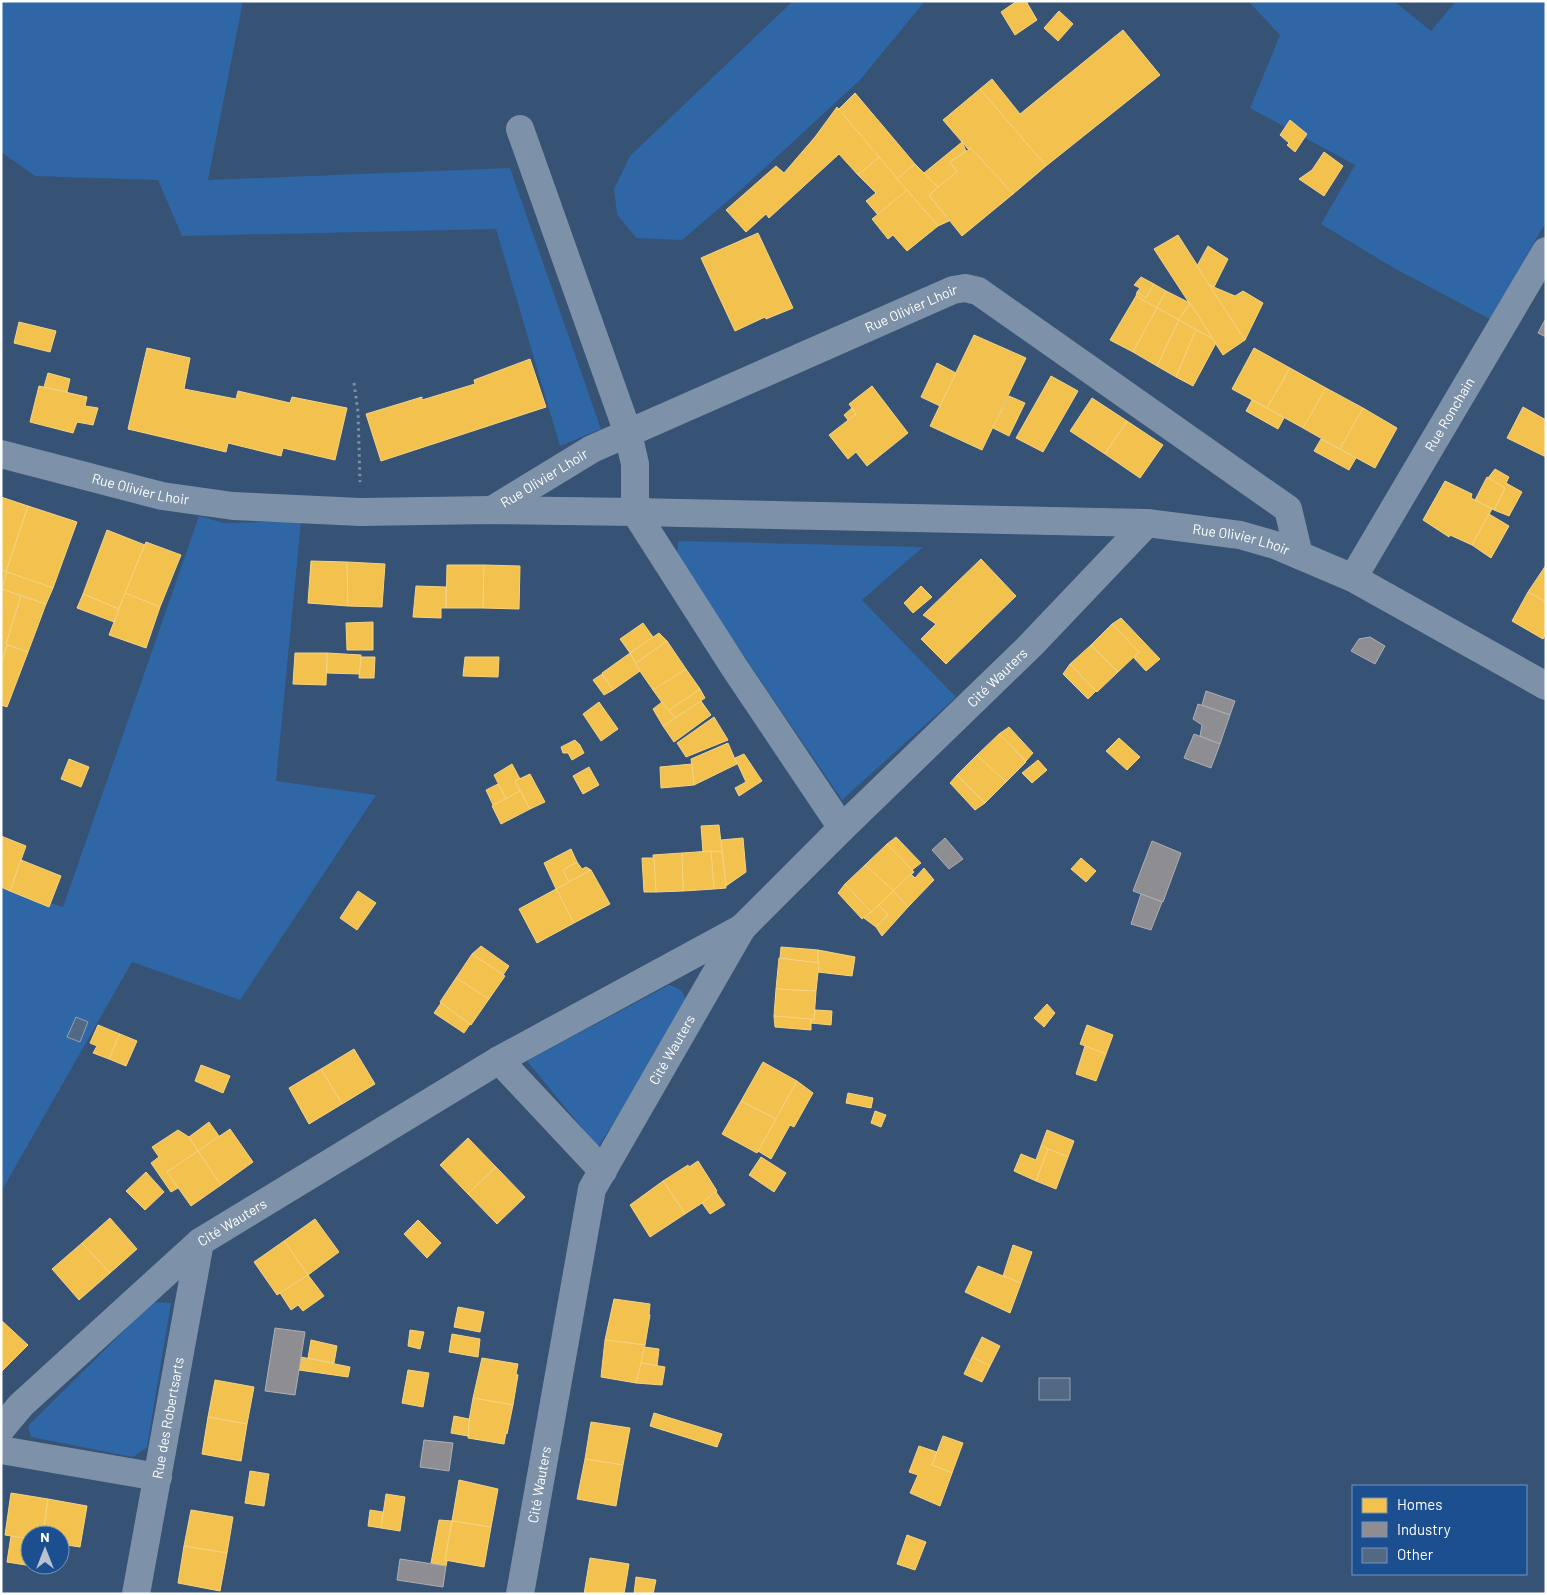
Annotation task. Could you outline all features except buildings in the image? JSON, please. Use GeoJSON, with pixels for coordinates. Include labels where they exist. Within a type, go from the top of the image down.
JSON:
{"type":"FeatureCollection","features":[{"type":"Feature","properties":{"kind":"street"},"geometry":{"type":"LineString","coordinates":[[520,129],[628,434],[635,464],[635,512],[734,667],[842,828]]}},
{"type":"Feature","properties":{"kind":"street","name":"Rue Ronchain"},"geometry":{"type":"LineString","coordinates":[[1352,578],[1546,251]]}},
{"type":"Feature","properties":{"kind":"street","name":"Rue Olivier Lhoir"},"geometry":{"type":"LineString","coordinates":[[492,510],[592,449],[954,290],[965,288],[978,291],[1288,509],[1299,555]]}},
{"type":"Feature","properties":{"kind":"street","name":"Rue Olivier Lhoir"},"geometry":{"type":"LineString","coordinates":[[1,454],[162,496],[233,506],[360,512],[492,510],[1147,523],[1240,535],[1299,555],[1352,578],[1546,686]]}},
{"type":"Feature","properties":{"kind":"street","name":"Cité Wauters"},"geometry":{"type":"LineString","coordinates":[[520,1594],[592,1189],[742,928],[1030,646],[1147,523]]}},
{"type":"Feature","properties":{"kind":"street","name":"Cité Wauters"},"geometry":{"type":"LineString","coordinates":[[1,1429],[21,1405],[200,1242],[498,1060],[742,928]]}},
{"type":"Feature","properties":{"kind":"street"},"geometry":{"type":"LineString","coordinates":[[498,1060],[603,1171]]}},
{"type":"Feature","properties":{"kind":"street","name":"Rue des Robertsarts"},"geometry":{"type":"LineString","coordinates":[[136,1594],[200,1242]]}},
{"type":"Feature","properties":{"kind":"street"},"geometry":{"type":"LineString","coordinates":[[1,1450],[158,1477]]}},
{"type":"Feature","properties":{"kind":"path"},"geometry":{"type":"LineString","coordinates":[[354,383],[358,412],[361,468]]}},
{"type":"Feature","properties":{"kind":"shaded area"},"geometry":{"type":"Polygon","coordinates":[[[1,1],[243,1],[208,180],[510,168],[601,429],[560,446],[496,229],[182,236],[158,180],[35,176],[1,152],[1,1]]]}},
{"type":"Feature","properties":{"kind":"shaded area"},"geometry":{"type":"Polygon","coordinates":[[[793,1],[925,1],[860,80],[744,187],[682,240],[636,238],[617,214],[614,189],[630,156],[793,1]]]}},
{"type":"Feature","properties":{"kind":"shaded area"},"geometry":{"type":"Polygon","coordinates":[[[1248,1],[1394,1],[1431,31],[1456,1],[1543,1],[1546,10],[1546,222],[1490,319],[1392,267],[1321,224],[1355,165],[1250,108],[1280,35],[1248,1]]]}},
{"type":"Feature","properties":{"kind":"shaded area"},"geometry":{"type":"Polygon","coordinates":[[[199,516],[224,523],[301,521],[276,781],[376,795],[240,1000],[132,962],[1,1192],[1,888],[63,907],[199,516]]]}},
{"type":"Feature","properties":{"kind":"shaded area"},"geometry":{"type":"Polygon","coordinates":[[[678,541],[923,547],[862,600],[956,697],[842,800],[677,558],[678,541]]]}},
{"type":"Feature","properties":{"kind":"shaded area"},"geometry":{"type":"Polygon","coordinates":[[[669,985],[682,992],[688,1006],[598,1147],[527,1061],[669,985]]]}},
{"type":"Feature","properties":{"kind":"shaded area"},"geometry":{"type":"Polygon","coordinates":[[[153,1302],[171,1303],[147,1447],[133,1457],[31,1437],[28,1426],[153,1302]]]}}]}
